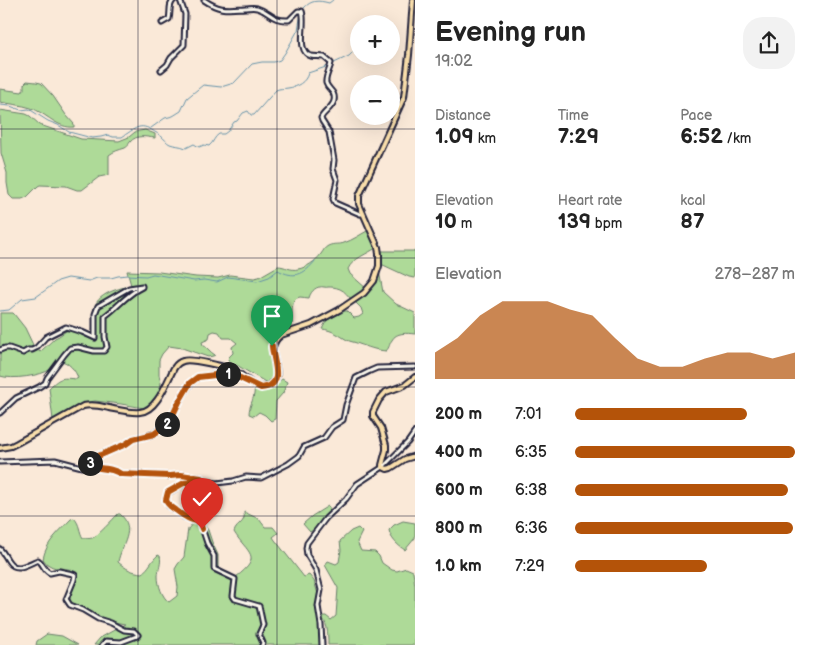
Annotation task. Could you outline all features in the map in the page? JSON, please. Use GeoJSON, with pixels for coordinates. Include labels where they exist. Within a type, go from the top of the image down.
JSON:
{"type":"FeatureCollection","features":[{"type":"Feature","properties":{"kind":"main road"},"geometry":{"type":"LineString","coordinates":[[0,448],[17,443],[83,406],[92,405],[134,412],[146,411],[156,402],[176,364],[183,360],[191,360],[233,370],[261,388],[264,388],[276,380],[277,374],[272,346],[277,338],[311,325],[364,294],[374,281],[379,266],[379,254],[378,246],[358,200],[361,189],[404,97],[413,0]]}},
{"type":"Feature","properties":{"kind":"main road"},"geometry":{"type":"LineString","coordinates":[[415,377],[405,385],[386,392],[379,400],[373,412],[373,416],[381,428],[386,445],[383,467],[391,468],[405,459],[415,456]]}},
{"type":"Feature","properties":{"kind":"street"},"geometry":{"type":"LineString","coordinates":[[162,23],[169,18],[170,4],[174,0]]}},
{"type":"Feature","properties":{"kind":"street"},"geometry":{"type":"LineString","coordinates":[[161,70],[184,45],[185,14],[180,0]]}},
{"type":"Feature","properties":{"kind":"street"},"geometry":{"type":"LineString","coordinates":[[204,0],[222,9],[255,8],[263,10],[279,20],[289,20],[298,11],[302,12],[304,16],[303,49],[312,56],[324,57],[331,64],[326,80],[328,87],[333,91],[334,97],[333,102],[321,118],[329,132],[334,160],[333,170],[336,180],[332,199],[335,203],[363,214]]}},
{"type":"Feature","properties":{"kind":"street"},"geometry":{"type":"LineString","coordinates":[[0,350],[9,348],[23,353],[32,350],[46,337],[66,327],[95,338],[95,314],[98,306],[129,288],[142,286],[105,316],[107,347],[104,351],[94,351],[78,346],[70,348],[45,383],[16,398],[0,413]]}},
{"type":"Feature","properties":{"kind":"street"},"geometry":{"type":"LineString","coordinates":[[262,645],[259,634],[263,625],[259,606],[235,599],[233,596],[235,579],[214,569],[214,556],[207,543],[200,522],[184,516],[168,506],[166,500],[168,492],[184,483],[203,481],[217,483],[246,477],[261,478],[275,472],[299,456],[304,447],[324,438],[332,427],[343,420],[346,405],[356,378],[377,368],[415,367]]}},
{"type":"Feature","properties":{"kind":"street"},"geometry":{"type":"LineString","coordinates":[[87,466],[96,457],[133,439],[154,434],[169,423],[190,383],[198,377],[224,374],[251,382]]}},
{"type":"Feature","properties":{"kind":"street"},"geometry":{"type":"LineString","coordinates":[[322,645],[322,625],[318,606],[321,590],[316,570],[306,555],[307,543],[326,518],[346,499],[357,484],[383,467],[408,442],[415,432]]}},
{"type":"Feature","properties":{"kind":"street"},"geometry":{"type":"LineString","coordinates":[[0,462],[55,460],[82,467],[114,470],[121,474],[181,475],[201,478],[203,481]]}},
{"type":"Feature","properties":{"kind":"street"},"geometry":{"type":"LineString","coordinates":[[0,549],[14,566],[24,567],[38,560],[42,563],[44,569],[50,573],[59,571],[75,575],[66,599],[70,606],[83,610],[98,619],[124,630],[134,631],[138,635],[121,642],[106,640],[102,645]]}},
{"type":"Feature","properties":{"kind":"green space"},"geometry":{"type":"Polygon","coordinates":[[[27,81],[41,83],[74,124],[74,127],[63,126],[31,108],[0,102],[0,89],[22,92],[27,81]]]}},
{"type":"Feature","properties":{"kind":"green space"},"geometry":{"type":"Polygon","coordinates":[[[0,110],[26,114],[40,125],[81,139],[119,141],[135,132],[145,130],[155,134],[155,138],[142,137],[133,139],[127,147],[109,155],[109,175],[99,177],[82,190],[66,186],[40,185],[27,197],[13,199],[9,195],[7,173],[1,153],[0,110]]]}},
{"type":"Feature","properties":{"kind":"green space"},"geometry":{"type":"Polygon","coordinates":[[[369,230],[377,247],[357,259],[348,269],[350,274],[367,289],[352,300],[340,289],[318,287],[309,298],[300,297],[296,299],[293,305],[292,327],[275,336],[271,344],[275,375],[274,379],[267,383],[228,360],[233,353],[232,347],[237,343],[231,338],[223,338],[219,332],[214,331],[210,333],[209,339],[202,342],[215,355],[213,356],[208,357],[182,348],[169,346],[162,354],[159,360],[161,383],[156,401],[151,407],[144,408],[95,401],[83,403],[53,420],[49,388],[56,381],[78,378],[69,365],[60,361],[52,368],[40,374],[12,378],[0,376],[0,313],[13,313],[25,328],[34,347],[40,352],[66,331],[77,331],[90,335],[93,328],[94,308],[97,302],[106,294],[131,285],[127,271],[159,272],[196,277],[218,278],[230,275],[254,278],[278,266],[293,269],[304,267],[311,264],[325,248],[347,242],[369,230]]]}},
{"type":"Feature","properties":{"kind":"green space"},"geometry":{"type":"Polygon","coordinates":[[[381,251],[415,251],[415,278],[381,264],[381,251]]]}},
{"type":"Feature","properties":{"kind":"green space"},"geometry":{"type":"Polygon","coordinates":[[[379,271],[383,292],[396,304],[415,313],[415,334],[399,334],[394,337],[386,351],[347,340],[322,329],[327,320],[345,311],[354,318],[363,314],[361,308],[354,301],[370,289],[379,271]]]}},
{"type":"Feature","properties":{"kind":"green space"},"geometry":{"type":"Polygon","coordinates":[[[282,379],[287,382],[283,393],[276,401],[275,419],[271,421],[259,412],[254,416],[249,414],[254,386],[267,390],[282,379]]]}},
{"type":"Feature","properties":{"kind":"green space"},"geometry":{"type":"Polygon","coordinates":[[[328,506],[331,510],[318,526],[310,532],[303,524],[328,506]]]}},
{"type":"Feature","properties":{"kind":"green space"},"geometry":{"type":"Polygon","coordinates":[[[244,512],[259,519],[265,527],[273,527],[278,533],[273,537],[275,540],[304,577],[309,575],[314,581],[318,594],[316,610],[320,626],[320,645],[94,645],[100,638],[125,624],[92,614],[72,603],[70,597],[76,573],[69,569],[52,567],[43,559],[50,542],[71,519],[74,518],[76,520],[83,538],[90,538],[97,535],[120,514],[125,520],[128,531],[118,562],[129,570],[142,573],[158,555],[160,556],[159,583],[162,594],[169,602],[177,596],[178,587],[175,569],[184,557],[188,529],[193,523],[202,521],[208,530],[218,555],[218,567],[236,577],[249,564],[250,554],[234,532],[244,519],[244,512]]]}},
{"type":"Feature","properties":{"kind":"green space"},"geometry":{"type":"Polygon","coordinates":[[[403,521],[415,523],[415,538],[405,550],[395,542],[389,530],[394,525],[403,521]]]}},
{"type":"Feature","properties":{"kind":"green space"},"geometry":{"type":"Polygon","coordinates":[[[358,528],[362,532],[357,542],[361,551],[375,552],[382,563],[392,570],[397,571],[406,568],[413,571],[415,586],[415,645],[328,645],[327,628],[323,616],[331,620],[336,616],[338,588],[325,565],[328,561],[336,564],[339,562],[340,541],[351,531],[358,528]]]}},
{"type":"Feature","properties":{"kind":"green space"},"geometry":{"type":"Polygon","coordinates":[[[47,634],[62,636],[78,645],[36,645],[37,641],[47,634]]]}},
{"type":"Feature","properties":{"kind":"waterway"},"geometry":{"type":"LineString","coordinates":[[304,8],[312,2],[329,3],[333,0]]}},
{"type":"Feature","properties":{"kind":"waterway"},"geometry":{"type":"LineString","coordinates":[[151,128],[165,118],[181,111],[187,98],[203,85],[221,87],[234,83],[252,64],[280,60],[298,30],[301,13]]}},
{"type":"Feature","properties":{"kind":"waterway"},"geometry":{"type":"LineString","coordinates":[[332,64],[350,55]]}},
{"type":"Feature","properties":{"kind":"waterway"},"geometry":{"type":"LineString","coordinates":[[0,105],[21,110],[29,109],[69,132],[92,138],[108,135],[122,137],[137,128],[145,127],[172,145],[186,148],[194,144],[199,147],[209,146],[217,135],[228,131],[243,113],[248,111],[251,115],[254,115],[276,90],[298,85],[305,79],[308,73],[329,66]]}},
{"type":"Feature","properties":{"kind":"waterway"},"geometry":{"type":"LineString","coordinates":[[0,311],[9,310],[22,299],[36,297],[58,281],[68,278],[89,281],[97,278],[153,274],[194,281],[217,282],[228,277],[257,281],[269,277],[278,270],[284,273],[298,274],[307,270],[315,261]]}},
{"type":"Feature","properties":{"kind":"route"},"geometry":{"type":"LineString","coordinates":[[202,529],[200,522],[184,516],[166,503],[168,492],[184,483],[203,481],[201,478],[181,475],[121,474],[114,470],[87,466],[96,457],[133,439],[154,434],[169,423],[190,383],[198,377],[224,374],[236,376],[261,388],[270,385],[276,380],[277,374],[272,346]]}}]}
